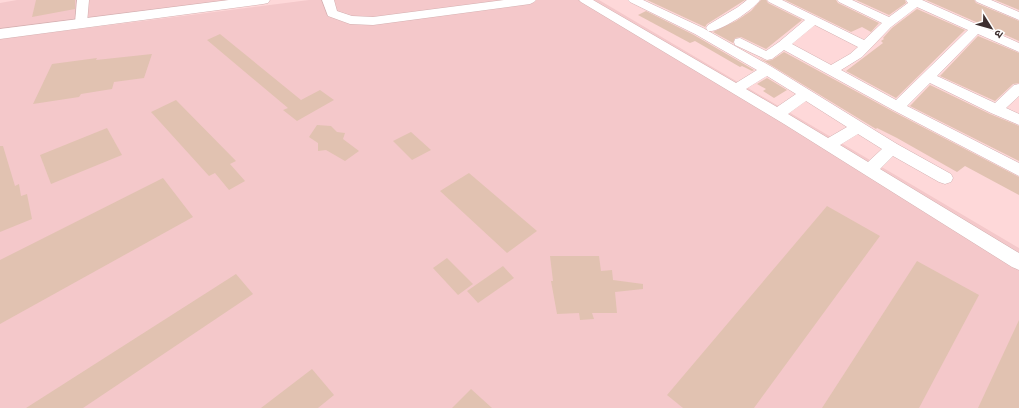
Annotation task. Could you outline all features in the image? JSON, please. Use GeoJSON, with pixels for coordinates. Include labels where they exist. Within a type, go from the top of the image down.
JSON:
{"type":"FeatureCollection","features":[{"type":"Feature","properties":{"kind":"street"},"geometry":{"type":"LineString","coordinates":[[81,23],[83,0]]}},
{"type":"Feature","properties":{"kind":"street"},"geometry":{"type":"LineString","coordinates":[[0,34],[263,0]]}},
{"type":"Feature","properties":{"kind":"street"},"geometry":{"type":"LineString","coordinates":[[328,0],[332,12],[350,20],[372,21],[530,0]]}},
{"type":"Feature","properties":{"kind":"street"},"geometry":{"type":"LineString","coordinates":[[585,0],[736,89],[1019,262]]}},
{"type":"Feature","properties":{"kind":"street"},"geometry":{"type":"LineString","coordinates":[[634,0],[692,28],[767,70],[892,148],[945,178]]}},
{"type":"Feature","properties":{"kind":"street"},"geometry":{"type":"LineString","coordinates":[[754,0],[742,10],[712,28],[767,56],[784,45],[813,20]]}},
{"type":"Feature","properties":{"kind":"street"},"geometry":{"type":"LineString","coordinates":[[773,0],[865,45]]}},
{"type":"Feature","properties":{"kind":"street"},"geometry":{"type":"LineString","coordinates":[[844,0],[890,22]]}},
{"type":"Feature","properties":{"kind":"street"},"geometry":{"type":"LineString","coordinates":[[981,0],[1019,16]]}},
{"type":"Feature","properties":{"kind":"street"},"geometry":{"type":"LineString","coordinates":[[832,70],[860,52],[865,45],[914,1],[1019,48]]}},
{"type":"Feature","properties":{"kind":"street"},"geometry":{"type":"LineString","coordinates":[[898,107],[976,29]]}},
{"type":"Feature","properties":{"kind":"street"},"geometry":{"type":"LineString","coordinates":[[784,45],[898,107],[1019,170]]}},
{"type":"Feature","properties":{"kind":"street"},"geometry":{"type":"LineString","coordinates":[[736,89],[767,70]]}},
{"type":"Feature","properties":{"kind":"street"},"geometry":{"type":"LineString","coordinates":[[927,77],[1019,120]]}},
{"type":"Feature","properties":{"kind":"street"},"geometry":{"type":"LineString","coordinates":[[996,110],[1019,88]]}},
{"type":"Feature","properties":{"kind":"street"},"geometry":{"type":"LineString","coordinates":[[777,114],[806,94]]}},
{"type":"Feature","properties":{"kind":"street"},"geometry":{"type":"LineString","coordinates":[[828,145],[858,127]]}},
{"type":"Feature","properties":{"kind":"street"},"geometry":{"type":"LineString","coordinates":[[869,170],[892,148]]}},
{"type":"Feature","properties":{"kind":"shaded area"},"geometry":{"type":"Polygon","coordinates":[[[17,0],[230,0],[0,30],[0,3],[17,0]]]}},
{"type":"Feature","properties":{"kind":"shaded area"},"geometry":{"type":"Polygon","coordinates":[[[309,0],[599,0],[1019,248],[1019,408],[0,408],[0,39],[309,0]]]}},
{"type":"Feature","properties":{"kind":"building"},"geometry":{"type":"Polygon","coordinates":[[[36,0],[75,0],[75,9],[32,17],[36,0]]]}},
{"type":"Feature","properties":{"kind":"building"},"geometry":{"type":"Polygon","coordinates":[[[647,0],[745,0],[707,24],[705,27],[647,0]]]}},
{"type":"Feature","properties":{"kind":"building"},"geometry":{"type":"Polygon","coordinates":[[[761,0],[766,0],[768,3],[802,20],[766,49],[741,37],[735,38],[733,43],[713,32],[736,21],[751,11],[761,0]]]}},
{"type":"Feature","properties":{"kind":"building"},"geometry":{"type":"Polygon","coordinates":[[[785,0],[836,0],[838,3],[879,23],[871,32],[862,27],[851,32],[785,0]]]}},
{"type":"Feature","properties":{"kind":"building"},"geometry":{"type":"Polygon","coordinates":[[[856,0],[905,0],[906,3],[889,15],[856,0]]]}},
{"type":"Feature","properties":{"kind":"building"},"geometry":{"type":"Polygon","coordinates":[[[926,0],[974,0],[976,3],[1019,21],[1019,41],[926,0]]]}},
{"type":"Feature","properties":{"kind":"building"},"geometry":{"type":"Polygon","coordinates":[[[995,0],[1019,0],[1019,10],[995,0]]]}},
{"type":"Feature","properties":{"kind":"building"},"geometry":{"type":"Polygon","coordinates":[[[917,9],[965,30],[896,98],[846,71],[883,43],[881,41],[892,28],[917,9]]]}},
{"type":"Feature","properties":{"kind":"building"},"geometry":{"type":"Polygon","coordinates":[[[646,11],[694,35],[754,70],[752,71],[742,66],[740,67],[695,41],[690,43],[638,15],[646,11]]]}},
{"type":"Feature","properties":{"kind":"building"},"geometry":{"type":"Polygon","coordinates":[[[220,34],[301,100],[320,90],[334,100],[297,121],[283,110],[288,108],[207,40],[220,34]]]}},
{"type":"Feature","properties":{"kind":"building"},"geometry":{"type":"Polygon","coordinates":[[[978,36],[1019,53],[1019,83],[1013,84],[995,101],[940,76],[978,36]]]}},
{"type":"Feature","properties":{"kind":"building"},"geometry":{"type":"Polygon","coordinates":[[[784,52],[892,111],[1019,177],[1019,195],[965,166],[957,172],[897,138],[877,128],[876,129],[759,58],[766,61],[772,60],[784,52]]]}},
{"type":"Feature","properties":{"kind":"building"},"geometry":{"type":"Polygon","coordinates":[[[152,54],[144,78],[114,82],[112,89],[81,94],[79,97],[33,104],[52,64],[97,58],[96,60],[152,54]]]}},
{"type":"Feature","properties":{"kind":"building"},"geometry":{"type":"Polygon","coordinates":[[[767,78],[787,90],[774,98],[763,91],[766,89],[757,84],[767,78]]]}},
{"type":"Feature","properties":{"kind":"building"},"geometry":{"type":"Polygon","coordinates":[[[930,85],[990,114],[1019,126],[1019,161],[910,106],[930,85]]]}},
{"type":"Feature","properties":{"kind":"building"},"geometry":{"type":"Polygon","coordinates":[[[176,100],[236,161],[230,164],[245,181],[229,190],[215,173],[209,176],[151,112],[176,100]]]}},
{"type":"Feature","properties":{"kind":"building"},"geometry":{"type":"Polygon","coordinates":[[[317,125],[331,126],[337,132],[345,133],[343,139],[359,151],[345,161],[326,150],[318,151],[318,143],[309,137],[317,125]]]}},
{"type":"Feature","properties":{"kind":"building"},"geometry":{"type":"Polygon","coordinates":[[[107,128],[122,155],[51,184],[40,155],[107,128]]]}},
{"type":"Feature","properties":{"kind":"building"},"geometry":{"type":"Polygon","coordinates":[[[411,132],[431,150],[412,160],[393,141],[411,132]]]}},
{"type":"Feature","properties":{"kind":"building"},"geometry":{"type":"Polygon","coordinates":[[[0,146],[3,146],[15,186],[19,184],[21,196],[27,194],[32,219],[0,232],[0,146]]]}},
{"type":"Feature","properties":{"kind":"building"},"geometry":{"type":"Polygon","coordinates":[[[469,173],[537,231],[507,253],[440,191],[469,173]]]}},
{"type":"Feature","properties":{"kind":"building"},"geometry":{"type":"Polygon","coordinates":[[[163,178],[193,217],[0,324],[0,260],[163,178]]]}},
{"type":"Feature","properties":{"kind":"building"},"geometry":{"type":"Polygon","coordinates":[[[827,206],[880,236],[754,408],[683,408],[667,395],[827,206]]]}},
{"type":"Feature","properties":{"kind":"building"},"geometry":{"type":"Polygon","coordinates":[[[550,256],[599,256],[601,271],[612,270],[613,280],[643,284],[643,289],[615,292],[617,313],[592,313],[594,319],[580,320],[579,313],[557,314],[551,281],[553,281],[550,256]]]}},
{"type":"Feature","properties":{"kind":"building"},"geometry":{"type":"Polygon","coordinates":[[[447,258],[473,284],[458,295],[433,268],[447,258]]]}},
{"type":"Feature","properties":{"kind":"building"},"geometry":{"type":"Polygon","coordinates":[[[917,261],[979,295],[919,408],[822,408],[917,261]]]}},
{"type":"Feature","properties":{"kind":"building"},"geometry":{"type":"Polygon","coordinates":[[[503,266],[514,278],[478,303],[467,291],[503,266]]]}},
{"type":"Feature","properties":{"kind":"building"},"geometry":{"type":"Polygon","coordinates":[[[236,274],[253,294],[83,408],[26,408],[236,274]]]}},
{"type":"Feature","properties":{"kind":"building"},"geometry":{"type":"Polygon","coordinates":[[[1019,320],[1019,408],[978,408],[1019,320]]]}},
{"type":"Feature","properties":{"kind":"building"},"geometry":{"type":"Polygon","coordinates":[[[312,369],[334,395],[318,408],[261,408],[312,369]]]}},
{"type":"Feature","properties":{"kind":"building"},"geometry":{"type":"Polygon","coordinates":[[[471,389],[492,408],[452,408],[471,389]]]}}]}
